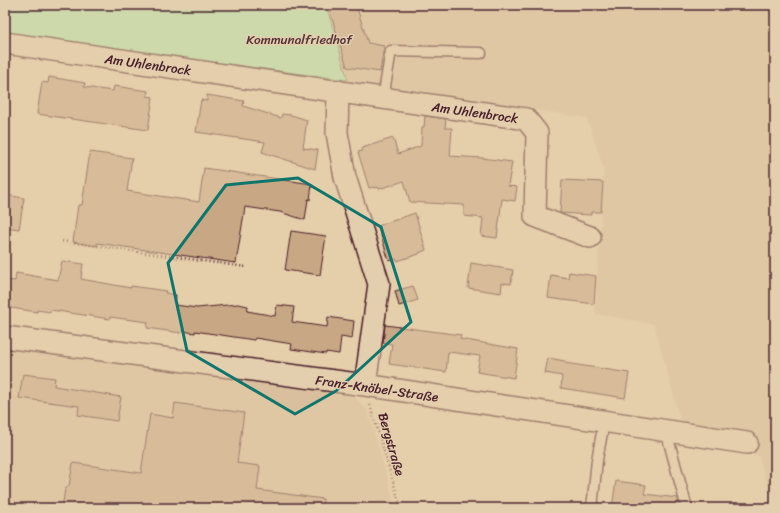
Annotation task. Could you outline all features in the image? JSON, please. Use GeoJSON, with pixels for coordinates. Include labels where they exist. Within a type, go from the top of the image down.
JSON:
{"type":"FeatureCollection","features":[{"type":"Feature","properties":{"kind":"street","name":"Am Uhlenbrock"},"geometry":{"type":"LineString","coordinates":[[5,43],[526,119],[538,132],[535,216],[590,237]]}},
{"type":"Feature","properties":{"kind":"street"},"geometry":{"type":"LineString","coordinates":[[338,91],[337,133],[345,177],[379,284],[365,385]]}},
{"type":"Feature","properties":{"kind":"street","name":"Franz-Knöbel-Straße"},"geometry":{"type":"LineString","coordinates":[[5,337],[365,385],[747,443]]}},
{"type":"Feature","properties":{"kind":"lane"},"geometry":{"type":"LineString","coordinates":[[383,98],[391,51],[481,54]]}},
{"type":"Feature","properties":{"kind":"lane"},"geometry":{"type":"LineString","coordinates":[[592,508],[597,460],[604,422]]}},
{"type":"Feature","properties":{"kind":"lane"},"geometry":{"type":"LineString","coordinates":[[666,431],[687,508]]}},
{"type":"Feature","properties":{"kind":"path"},"geometry":{"type":"LineString","coordinates":[[62,242],[246,267]]}},
{"type":"Feature","properties":{"kind":"path","name":"Bergstraße"},"geometry":{"type":"LineString","coordinates":[[365,385],[401,508]]}},
{"type":"Feature","properties":{"kind":"highlighted area"},"geometry":{"type":"Polygon","coordinates":[[[298,178],[381,227],[411,322],[336,391],[295,414],[187,351],[168,263],[226,185],[298,178]]]}},
{"type":"Feature","properties":{"kind":"shaded area"},"geometry":{"type":"Polygon","coordinates":[[[326,5],[775,5],[775,508],[759,456],[687,444],[654,324],[595,314],[604,170],[587,118],[348,80],[326,5]]]}},
{"type":"Feature","properties":{"kind":"shaded area"},"geometry":{"type":"Polygon","coordinates":[[[5,349],[353,396],[367,409],[396,508],[5,508],[5,349]]]}},
{"type":"Feature","properties":{"kind":"green space","name":"Kommunalfriedhof"},"geometry":{"type":"Polygon","coordinates":[[[5,5],[326,5],[348,80],[5,35],[5,5]]]}},
{"type":"Feature","properties":{"kind":"building"},"geometry":{"type":"Polygon","coordinates":[[[328,5],[356,5],[368,43],[384,46],[380,72],[347,67],[328,5]]]}},
{"type":"Feature","properties":{"kind":"building"},"geometry":{"type":"Polygon","coordinates":[[[49,77],[85,83],[84,87],[113,91],[114,86],[148,91],[147,96],[153,97],[148,130],[37,114],[42,82],[48,83],[49,77]]]}},
{"type":"Feature","properties":{"kind":"building"},"geometry":{"type":"Polygon","coordinates":[[[207,95],[244,101],[243,106],[281,118],[282,114],[307,120],[303,148],[318,150],[315,169],[262,152],[265,142],[196,132],[201,100],[207,101],[207,95]]]}},
{"type":"Feature","properties":{"kind":"building"},"geometry":{"type":"Polygon","coordinates":[[[425,116],[446,119],[445,128],[452,128],[450,156],[512,162],[508,186],[517,187],[515,201],[502,199],[497,238],[481,236],[483,218],[464,216],[464,205],[410,202],[404,181],[379,189],[378,187],[369,188],[358,152],[362,151],[362,148],[393,138],[398,154],[421,146],[422,127],[424,127],[425,116]]]}},
{"type":"Feature","properties":{"kind":"building"},"geometry":{"type":"Polygon","coordinates":[[[90,152],[132,158],[127,191],[199,202],[204,168],[312,184],[305,220],[280,212],[245,207],[236,263],[97,243],[97,246],[73,242],[78,205],[82,205],[90,152]]]}},
{"type":"Feature","properties":{"kind":"building"},"geometry":{"type":"Polygon","coordinates":[[[562,180],[603,182],[601,212],[591,212],[591,215],[560,213],[562,180]]]}},
{"type":"Feature","properties":{"kind":"building"},"geometry":{"type":"Polygon","coordinates":[[[5,195],[24,198],[19,229],[5,227],[5,195]]]}},
{"type":"Feature","properties":{"kind":"building"},"geometry":{"type":"Polygon","coordinates":[[[415,213],[426,250],[419,254],[397,261],[396,259],[389,261],[378,226],[415,213]]]}},
{"type":"Feature","properties":{"kind":"building"},"geometry":{"type":"Polygon","coordinates":[[[291,231],[326,236],[320,275],[285,270],[291,231]]]}},
{"type":"Feature","properties":{"kind":"building"},"geometry":{"type":"Polygon","coordinates":[[[62,261],[83,264],[81,279],[131,288],[131,286],[166,291],[165,293],[176,295],[175,305],[197,308],[238,304],[248,306],[247,311],[275,316],[277,305],[294,307],[292,322],[327,327],[328,317],[354,321],[352,339],[341,337],[339,354],[326,352],[326,354],[291,349],[292,344],[255,338],[254,340],[195,331],[195,333],[182,331],[181,333],[147,328],[148,322],[110,317],[110,319],[51,310],[50,312],[37,310],[37,312],[5,307],[5,280],[15,281],[16,273],[58,280],[62,261]]]}},
{"type":"Feature","properties":{"kind":"building"},"geometry":{"type":"Polygon","coordinates":[[[471,263],[513,270],[511,284],[502,283],[501,293],[468,288],[471,263]]]}},
{"type":"Feature","properties":{"kind":"building"},"geometry":{"type":"Polygon","coordinates":[[[569,272],[596,276],[594,304],[548,298],[551,275],[568,278],[569,272]]]}},
{"type":"Feature","properties":{"kind":"building"},"geometry":{"type":"Polygon","coordinates":[[[413,286],[418,300],[399,306],[395,291],[413,286]]]}},
{"type":"Feature","properties":{"kind":"building"},"geometry":{"type":"Polygon","coordinates":[[[385,325],[461,335],[460,339],[518,349],[514,378],[477,372],[480,356],[448,352],[446,372],[389,364],[392,344],[383,343],[385,325]]]}},
{"type":"Feature","properties":{"kind":"building"},"geometry":{"type":"Polygon","coordinates":[[[548,358],[565,361],[565,363],[629,373],[625,398],[561,388],[562,376],[545,373],[548,358]]]}},
{"type":"Feature","properties":{"kind":"building"},"geometry":{"type":"Polygon","coordinates":[[[23,374],[55,378],[54,386],[121,397],[117,421],[78,415],[79,406],[19,398],[23,374]]]}},
{"type":"Feature","properties":{"kind":"building"},"geometry":{"type":"Polygon","coordinates":[[[175,403],[244,413],[237,463],[260,466],[257,490],[323,499],[322,508],[62,508],[65,489],[69,486],[73,463],[141,473],[150,414],[173,418],[175,403]]]}},
{"type":"Feature","properties":{"kind":"building"},"geometry":{"type":"Polygon","coordinates":[[[616,481],[646,485],[644,494],[678,498],[678,508],[612,508],[616,481]]]}}]}
